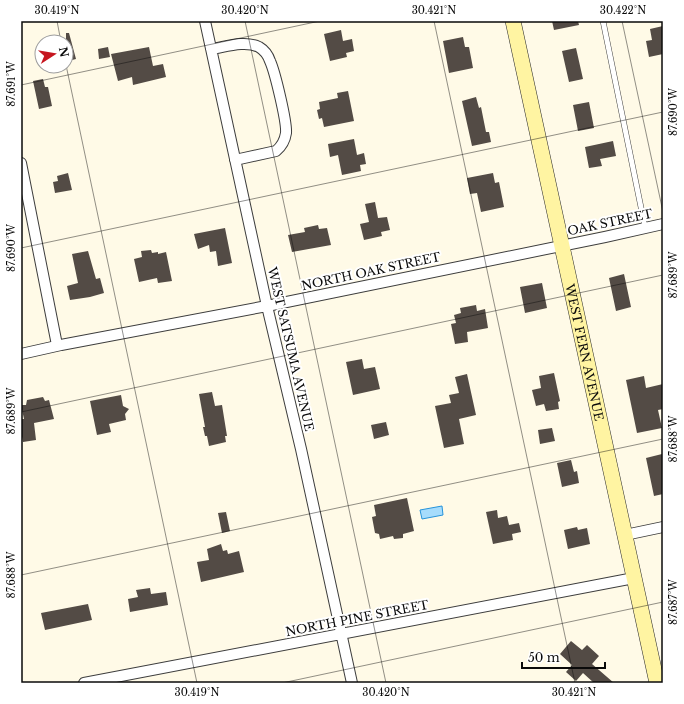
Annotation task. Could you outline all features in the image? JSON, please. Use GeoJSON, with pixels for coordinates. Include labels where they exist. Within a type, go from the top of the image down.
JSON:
{"type":"FeatureCollection","features":[{"type":"Feature","properties":{"kind":"street","name":"WEST SATSUMA AVENUE"},"geometry":{"type":"LineString","coordinates":[[205,21],[266,306],[301,449],[352,683]]}},
{"type":"Feature","properties":{"kind":"street","name":"WEST FERN AVENUE"},"geometry":{"type":"LineString","coordinates":[[513,21],[657,683]]}},
{"type":"Feature","properties":{"kind":"street"},"geometry":{"type":"LineString","coordinates":[[211,49],[241,44],[252,44],[261,49],[266,54],[274,70],[284,115],[286,133],[281,147],[276,151],[235,160]]}},
{"type":"Feature","properties":{"kind":"street"},"geometry":{"type":"LineString","coordinates":[[21,163],[57,345]]}},
{"type":"Feature","properties":{"kind":"street","name":"OAK STREET"},"geometry":{"type":"LineString","coordinates":[[562,245],[663,224]]}},
{"type":"Feature","properties":{"kind":"street","name":"NORTH OAK STREET"},"geometry":{"type":"LineString","coordinates":[[21,354],[57,345],[266,306],[562,245]]}},
{"type":"Feature","properties":{"kind":"street"},"geometry":{"type":"LineString","coordinates":[[625,536],[663,527]]}},
{"type":"Feature","properties":{"kind":"street","name":"NORTH PINE STREET"},"geometry":{"type":"LineString","coordinates":[[84,683],[634,578]]}},
{"type":"Feature","properties":{"kind":"lane"},"geometry":{"type":"LineString","coordinates":[[603,21],[645,227]]}},
{"type":"Feature","properties":{"kind":"water"},"geometry":{"type":"Polygon","coordinates":[[[442,506],[443,515],[422,519],[420,510],[442,506]]]}},
{"type":"Feature","properties":{"kind":"building"},"geometry":{"type":"Polygon","coordinates":[[[552,21],[578,21],[579,25],[554,30],[552,21]]]}},
{"type":"Feature","properties":{"kind":"building"},"geometry":{"type":"Polygon","coordinates":[[[663,26],[663,54],[649,57],[646,41],[652,40],[650,29],[663,26]]]}},
{"type":"Feature","properties":{"kind":"building"},"geometry":{"type":"Polygon","coordinates":[[[341,30],[343,41],[352,39],[354,51],[346,53],[347,57],[330,61],[324,34],[341,30]]]}},
{"type":"Feature","properties":{"kind":"building"},"geometry":{"type":"Polygon","coordinates":[[[463,37],[465,47],[469,47],[473,68],[449,73],[443,41],[463,37]]]}},
{"type":"Feature","properties":{"kind":"building"},"geometry":{"type":"Polygon","coordinates":[[[108,47],[110,57],[99,59],[98,49],[108,47]]]}},
{"type":"Feature","properties":{"kind":"building"},"geometry":{"type":"Polygon","coordinates":[[[149,47],[153,66],[163,64],[166,77],[133,85],[132,77],[118,81],[111,54],[149,47]]]}},
{"type":"Feature","properties":{"kind":"building"},"geometry":{"type":"Polygon","coordinates":[[[576,48],[583,79],[569,82],[562,51],[576,48]]]}},
{"type":"Feature","properties":{"kind":"building"},"geometry":{"type":"Polygon","coordinates":[[[43,79],[45,87],[48,87],[52,106],[39,109],[33,81],[43,79]]]}},
{"type":"Feature","properties":{"kind":"building"},"geometry":{"type":"Polygon","coordinates":[[[348,91],[354,121],[324,127],[322,118],[319,119],[317,110],[320,109],[319,102],[338,98],[337,93],[348,91]]]}},
{"type":"Feature","properties":{"kind":"building"},"geometry":{"type":"Polygon","coordinates":[[[476,97],[479,108],[481,107],[486,132],[489,132],[491,142],[472,146],[462,101],[476,97]]]}},
{"type":"Feature","properties":{"kind":"building"},"geometry":{"type":"Polygon","coordinates":[[[589,102],[594,128],[578,131],[573,105],[589,102]]]}},
{"type":"Feature","properties":{"kind":"building"},"geometry":{"type":"Polygon","coordinates":[[[354,139],[357,155],[364,153],[366,164],[360,165],[361,171],[342,175],[338,155],[330,157],[328,144],[354,139]]]}},
{"type":"Feature","properties":{"kind":"building"},"geometry":{"type":"Polygon","coordinates":[[[613,141],[616,156],[600,159],[602,166],[589,168],[585,147],[613,141]]]}},
{"type":"Feature","properties":{"kind":"building"},"geometry":{"type":"Polygon","coordinates":[[[68,173],[72,190],[55,193],[53,182],[58,181],[57,176],[68,173]]]}},
{"type":"Feature","properties":{"kind":"building"},"geometry":{"type":"Polygon","coordinates":[[[493,173],[495,183],[499,182],[504,207],[481,212],[477,193],[470,194],[467,178],[493,173]]]}},
{"type":"Feature","properties":{"kind":"building"},"geometry":{"type":"Polygon","coordinates":[[[375,202],[378,218],[387,217],[390,230],[381,232],[382,236],[364,240],[360,224],[369,222],[365,204],[375,202]]]}},
{"type":"Feature","properties":{"kind":"building"},"geometry":{"type":"Polygon","coordinates":[[[318,225],[319,229],[327,228],[331,245],[292,252],[288,235],[305,232],[304,228],[318,225]]]}},
{"type":"Feature","properties":{"kind":"building"},"geometry":{"type":"Polygon","coordinates":[[[225,228],[232,263],[218,266],[216,251],[210,252],[209,245],[198,249],[194,234],[225,228]]]}},
{"type":"Feature","properties":{"kind":"building"},"geometry":{"type":"Polygon","coordinates":[[[151,250],[152,253],[158,252],[158,254],[166,252],[172,281],[158,283],[157,278],[139,282],[134,259],[142,257],[141,251],[151,250]]]}},
{"type":"Feature","properties":{"kind":"building"},"geometry":{"type":"Polygon","coordinates":[[[88,251],[96,279],[100,278],[104,293],[70,300],[67,286],[78,283],[72,254],[88,251]]]}},
{"type":"Feature","properties":{"kind":"building"},"geometry":{"type":"Polygon","coordinates":[[[624,274],[631,307],[616,311],[609,278],[624,274]]]}},
{"type":"Feature","properties":{"kind":"building"},"geometry":{"type":"Polygon","coordinates":[[[542,283],[547,308],[525,313],[520,287],[542,283]]]}},
{"type":"Feature","properties":{"kind":"building"},"geometry":{"type":"Polygon","coordinates":[[[476,305],[477,311],[485,309],[488,328],[467,332],[468,342],[455,344],[451,324],[456,323],[454,315],[461,313],[460,308],[476,305]]]}},
{"type":"Feature","properties":{"kind":"building"},"geometry":{"type":"Polygon","coordinates":[[[362,359],[364,369],[375,367],[380,389],[353,395],[346,362],[362,359]]]}},
{"type":"Feature","properties":{"kind":"building"},"geometry":{"type":"Polygon","coordinates":[[[554,373],[560,401],[558,402],[559,409],[546,411],[544,404],[536,406],[532,390],[541,388],[539,376],[554,373]]]}},
{"type":"Feature","properties":{"kind":"building"},"geometry":{"type":"Polygon","coordinates":[[[467,374],[476,415],[459,419],[464,444],[444,448],[435,406],[451,403],[449,395],[459,393],[455,377],[467,374]]]}},
{"type":"Feature","properties":{"kind":"building"},"geometry":{"type":"Polygon","coordinates":[[[644,376],[646,388],[663,384],[663,409],[658,410],[662,428],[637,433],[626,380],[644,376]]]}},
{"type":"Feature","properties":{"kind":"building"},"geometry":{"type":"Polygon","coordinates":[[[212,392],[215,406],[222,405],[227,436],[225,436],[226,442],[209,446],[203,427],[205,427],[199,394],[212,392]]]}},
{"type":"Feature","properties":{"kind":"building"},"geometry":{"type":"Polygon","coordinates":[[[121,395],[123,406],[129,409],[125,414],[126,420],[109,424],[111,432],[97,435],[90,401],[121,395]]]}},
{"type":"Feature","properties":{"kind":"building"},"geometry":{"type":"Polygon","coordinates":[[[43,397],[45,401],[49,400],[54,419],[34,423],[36,440],[23,442],[21,419],[24,419],[21,405],[26,405],[27,400],[43,397]]]}},
{"type":"Feature","properties":{"kind":"building"},"geometry":{"type":"Polygon","coordinates":[[[386,422],[389,435],[374,439],[371,425],[386,422]]]}},
{"type":"Feature","properties":{"kind":"building"},"geometry":{"type":"Polygon","coordinates":[[[552,428],[555,441],[540,444],[538,430],[552,428]]]}},
{"type":"Feature","properties":{"kind":"building"},"geometry":{"type":"Polygon","coordinates":[[[662,454],[663,494],[654,496],[646,458],[662,454]]]}},
{"type":"Feature","properties":{"kind":"building"},"geometry":{"type":"Polygon","coordinates":[[[571,460],[574,472],[577,471],[579,483],[562,487],[557,463],[571,460]]]}},
{"type":"Feature","properties":{"kind":"building"},"geometry":{"type":"Polygon","coordinates":[[[407,498],[414,531],[403,534],[403,538],[394,539],[393,536],[380,539],[379,534],[375,533],[372,517],[376,516],[374,505],[407,498]]]}},
{"type":"Feature","properties":{"kind":"building"},"geometry":{"type":"Polygon","coordinates":[[[497,510],[498,518],[507,516],[509,525],[519,523],[521,532],[512,534],[513,540],[493,544],[486,512],[497,510]]]}},
{"type":"Feature","properties":{"kind":"building"},"geometry":{"type":"Polygon","coordinates":[[[226,512],[230,531],[222,533],[218,513],[226,512]]]}},
{"type":"Feature","properties":{"kind":"building"},"geometry":{"type":"Polygon","coordinates":[[[577,527],[578,530],[587,528],[590,544],[568,549],[564,530],[577,527]]]}},
{"type":"Feature","properties":{"kind":"building"},"geometry":{"type":"Polygon","coordinates":[[[221,544],[223,551],[227,550],[228,554],[239,551],[244,572],[201,582],[197,562],[209,560],[207,549],[221,544]]]}},
{"type":"Feature","properties":{"kind":"building"},"geometry":{"type":"Polygon","coordinates":[[[150,588],[151,594],[166,592],[168,605],[130,612],[128,599],[138,597],[136,590],[150,588]]]}},
{"type":"Feature","properties":{"kind":"building"},"geometry":{"type":"Polygon","coordinates":[[[88,604],[92,620],[45,630],[41,613],[88,604]]]}},
{"type":"Feature","properties":{"kind":"building"},"geometry":{"type":"Polygon","coordinates":[[[571,641],[582,650],[587,645],[599,656],[592,664],[614,683],[594,683],[583,673],[576,681],[566,672],[572,665],[560,654],[571,641]]]}}]}
